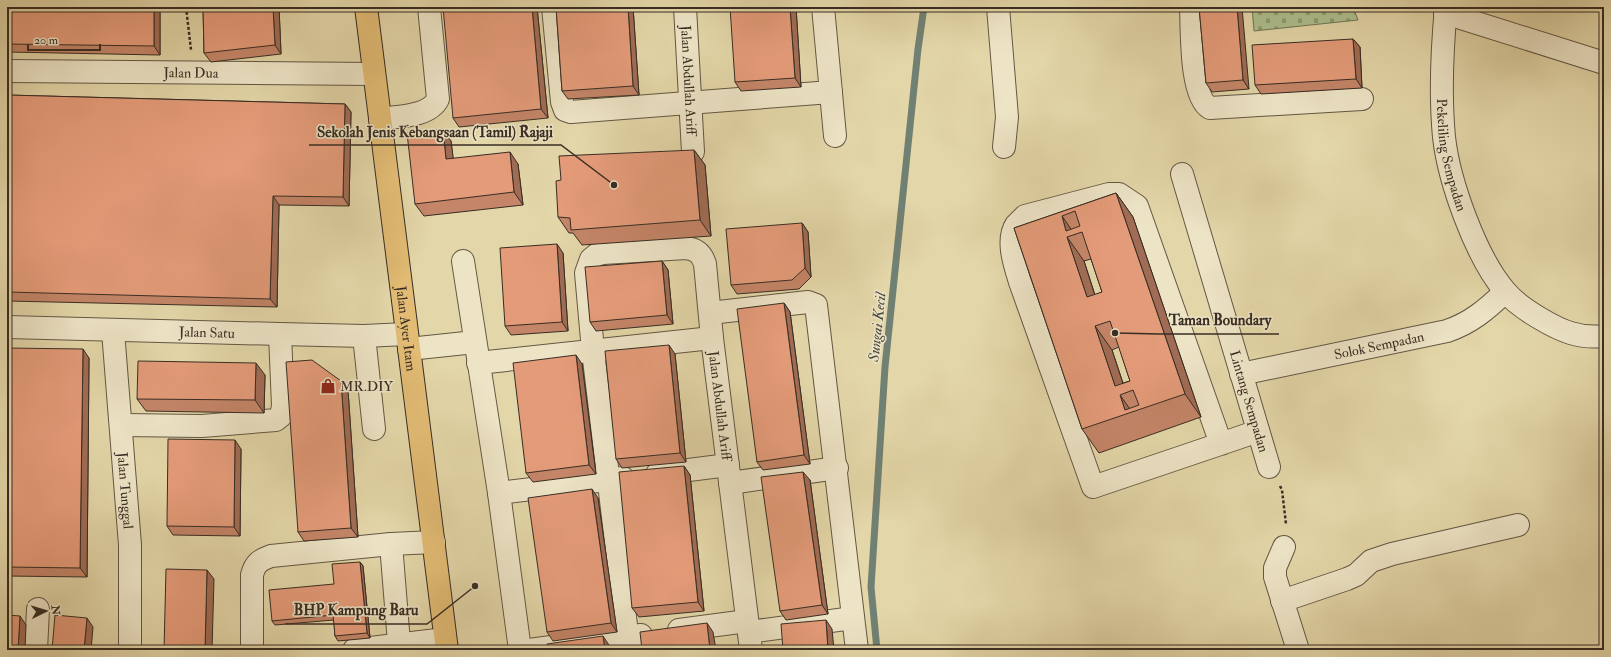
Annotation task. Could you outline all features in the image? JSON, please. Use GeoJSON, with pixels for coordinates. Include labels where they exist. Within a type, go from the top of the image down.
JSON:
{"type":"FeatureCollection","features":[{"type":"Feature","properties":{"kind":"main road","name":"Jalan Ayer Itam"},"geometry":{"type":"LineString","coordinates":[[366,7],[446,644]]}},
{"type":"Feature","properties":{"kind":"street"},"geometry":{"type":"LineString","coordinates":[[380,119],[424,112],[435,105],[438,99],[429,7]]}},
{"type":"Feature","properties":{"kind":"street"},"geometry":{"type":"LineString","coordinates":[[553,7],[562,102],[565,110],[579,113],[690,102],[831,92]]}},
{"type":"Feature","properties":{"kind":"street","name":"Jalan Abdullah Ariff"},"geometry":{"type":"LineString","coordinates":[[684,7],[693,152]]}},
{"type":"Feature","properties":{"kind":"street"},"geometry":{"type":"LineString","coordinates":[[823,7],[834,136]]}},
{"type":"Feature","properties":{"kind":"street"},"geometry":{"type":"LineString","coordinates":[[998,7],[1007,117],[1004,147]]}},
{"type":"Feature","properties":{"kind":"street"},"geometry":{"type":"LineString","coordinates":[[1191,7],[1193,56],[1198,92],[1210,108],[1362,99]]}},
{"type":"Feature","properties":{"kind":"street"},"geometry":{"type":"LineString","coordinates":[[1446,10],[1604,63]]}},
{"type":"Feature","properties":{"kind":"street","name":"Pekeliling Sempadan"},"geometry":{"type":"LineString","coordinates":[[1446,10],[1442,104],[1445,139],[1451,172],[1463,213],[1483,257],[1505,292],[1531,313],[1557,328],[1577,336],[1604,336]]}},
{"type":"Feature","properties":{"kind":"street","name":"Jalan Dua"},"geometry":{"type":"LineString","coordinates":[[7,71],[374,74]]}},
{"type":"Feature","properties":{"kind":"street","name":"Lintang Sempadan"},"geometry":{"type":"LineString","coordinates":[[1182,174],[1269,467]]}},
{"type":"Feature","properties":{"kind":"street"},"geometry":{"type":"LineString","coordinates":[[1221,444],[1137,206],[1119,194],[1109,194],[1025,216],[1015,226],[1012,241],[1013,259],[1093,486],[1221,444],[1258,431]]}},
{"type":"Feature","properties":{"kind":"street","name":"Jalan Abdullah Ariff"},"geometry":{"type":"LineString","coordinates":[[628,644],[593,351],[586,273],[590,259],[596,255],[609,253],[693,249],[703,258],[749,634]]}},
{"type":"Feature","properties":{"kind":"street"},"geometry":{"type":"LineString","coordinates":[[463,261],[499,493],[520,650]]}},
{"type":"Feature","properties":{"kind":"street","name":"Solok Sempadan"},"geometry":{"type":"LineString","coordinates":[[1241,374],[1447,331],[1463,326],[1479,316],[1505,292]]}},
{"type":"Feature","properties":{"kind":"street"},"geometry":{"type":"LineString","coordinates":[[710,313],[808,302],[816,305],[837,468],[857,650]]}},
{"type":"Feature","properties":{"kind":"street","name":"Jalan Satu"},"geometry":{"type":"LineString","coordinates":[[7,327],[364,336],[408,341],[475,342]]}},
{"type":"Feature","properties":{"kind":"street","name":"Jalan Tunggal"},"geometry":{"type":"LineString","coordinates":[[113,330],[122,426],[130,545],[130,650]]}},
{"type":"Feature","properties":{"kind":"street"},"geometry":{"type":"LineString","coordinates":[[122,426],[202,426],[276,420],[281,416],[283,406],[280,334]]}},
{"type":"Feature","properties":{"kind":"street"},"geometry":{"type":"LineString","coordinates":[[364,336],[374,429]]}},
{"type":"Feature","properties":{"kind":"street"},"geometry":{"type":"LineString","coordinates":[[478,363],[712,338]]}},
{"type":"Feature","properties":{"kind":"street"},"geometry":{"type":"LineString","coordinates":[[499,493],[609,480],[837,468]]}},
{"type":"Feature","properties":{"kind":"street"},"geometry":{"type":"LineString","coordinates":[[1282,601],[1348,579],[1356,575],[1371,562],[1385,557],[1518,524]]}},
{"type":"Feature","properties":{"kind":"street"},"geometry":{"type":"LineString","coordinates":[[252,646],[252,574],[254,566],[260,560],[271,556],[391,544],[434,542]]}},
{"type":"Feature","properties":{"kind":"street"},"geometry":{"type":"LineString","coordinates":[[391,544],[399,643]]}},
{"type":"Feature","properties":{"kind":"street"},"geometry":{"type":"LineString","coordinates":[[1284,547],[1275,568],[1275,577],[1298,650]]}},
{"type":"Feature","properties":{"kind":"street"},"geometry":{"type":"LineString","coordinates":[[36,650],[38,609]]}},
{"type":"Feature","properties":{"kind":"street"},"geometry":{"type":"LineString","coordinates":[[529,650],[749,634],[853,618]]}},
{"type":"Feature","properties":{"kind":"street"},"geometry":{"type":"LineString","coordinates":[[354,650],[399,643],[446,644]]}},
{"type":"Feature","properties":{"kind":"path"},"geometry":{"type":"LineString","coordinates":[[186,7],[194,73]]}},
{"type":"Feature","properties":{"kind":"path"},"geometry":{"type":"LineString","coordinates":[[1269,467],[1282,490],[1287,519],[1284,547]]}},
{"type":"Feature","properties":{"kind":"green space"},"geometry":{"type":"Polygon","coordinates":[[[1252,7],[1353,7],[1358,20],[1254,31],[1252,7]]]}},
{"type":"Feature","properties":{"kind":"building"},"geometry":{"type":"Polygon","coordinates":[[[7,7],[154,7],[154,46],[7,44],[7,7]]]}},
{"type":"Feature","properties":{"kind":"building"},"geometry":{"type":"Polygon","coordinates":[[[203,7],[273,7],[275,45],[204,53],[203,7]]]}},
{"type":"Feature","properties":{"kind":"building"},"geometry":{"type":"Polygon","coordinates":[[[443,7],[532,7],[541,109],[453,118],[443,7]]]}},
{"type":"Feature","properties":{"kind":"building"},"geometry":{"type":"Polygon","coordinates":[[[556,7],[628,7],[633,86],[562,91],[556,7]]]}},
{"type":"Feature","properties":{"kind":"building"},"geometry":{"type":"Polygon","coordinates":[[[730,7],[790,7],[795,78],[735,82],[730,7]]]}},
{"type":"Feature","properties":{"kind":"building"},"geometry":{"type":"Polygon","coordinates":[[[1199,7],[1237,7],[1243,80],[1206,83],[1199,7]]]}},
{"type":"Feature","properties":{"kind":"building"},"geometry":{"type":"Polygon","coordinates":[[[1353,39],[1356,79],[1255,85],[1252,45],[1353,39]]]}},
{"type":"Feature","properties":{"kind":"building"},"geometry":{"type":"Polygon","coordinates":[[[7,95],[345,104],[343,197],[273,196],[270,299],[7,292],[7,95]]]}},
{"type":"Feature","properties":{"kind":"building"},"geometry":{"type":"Polygon","coordinates":[[[443,129],[446,159],[510,152],[514,192],[415,204],[407,133],[443,129]]]}},
{"type":"Feature","properties":{"kind":"building"},"geometry":{"type":"Polygon","coordinates":[[[694,150],[700,220],[571,230],[570,218],[558,217],[556,181],[561,180],[559,156],[694,150]]]}},
{"type":"Feature","properties":{"kind":"building"},"geometry":{"type":"Polygon","coordinates":[[[1116,193],[1185,394],[1082,429],[1014,228],[1116,193]],[[1075,211],[1062,216],[1066,231],[1080,226],[1075,211]],[[1082,232],[1067,237],[1087,297],[1102,292],[1082,232]],[[1110,321],[1095,326],[1115,386],[1130,381],[1110,321]],[[1133,390],[1120,395],[1125,410],[1139,405],[1133,390]]]}},
{"type":"Feature","properties":{"kind":"building"},"geometry":{"type":"Polygon","coordinates":[[[802,223],[805,268],[792,280],[731,285],[726,229],[802,223]]]}},
{"type":"Feature","properties":{"kind":"building"},"geometry":{"type":"Polygon","coordinates":[[[557,244],[562,322],[505,326],[500,248],[557,244]]]}},
{"type":"Feature","properties":{"kind":"building"},"geometry":{"type":"Polygon","coordinates":[[[662,261],[667,315],[590,322],[585,267],[662,261]]]}},
{"type":"Feature","properties":{"kind":"building"},"geometry":{"type":"Polygon","coordinates":[[[784,303],[804,455],[757,462],[737,309],[784,303]]]}},
{"type":"Feature","properties":{"kind":"building"},"geometry":{"type":"Polygon","coordinates":[[[669,345],[680,453],[616,459],[605,351],[669,345]]]}},
{"type":"Feature","properties":{"kind":"building"},"geometry":{"type":"Polygon","coordinates":[[[7,348],[83,349],[80,568],[7,567],[7,348]]]}},
{"type":"Feature","properties":{"kind":"building"},"geometry":{"type":"Polygon","coordinates":[[[576,355],[589,465],[526,473],[513,363],[576,355]]]}},
{"type":"Feature","properties":{"kind":"building"},"geometry":{"type":"Polygon","coordinates":[[[312,360],[341,381],[351,528],[298,532],[286,362],[312,360]]]}},
{"type":"Feature","properties":{"kind":"building"},"geometry":{"type":"Polygon","coordinates":[[[138,361],[256,363],[255,400],[137,399],[138,361]]]}},
{"type":"Feature","properties":{"kind":"building"},"geometry":{"type":"Polygon","coordinates":[[[168,439],[235,440],[234,527],[167,526],[168,439]]]}},
{"type":"Feature","properties":{"kind":"building"},"geometry":{"type":"Polygon","coordinates":[[[684,466],[698,602],[632,608],[619,472],[684,466]]]}},
{"type":"Feature","properties":{"kind":"building"},"geometry":{"type":"Polygon","coordinates":[[[803,472],[822,605],[780,611],[761,477],[803,472]]]}},
{"type":"Feature","properties":{"kind":"building"},"geometry":{"type":"Polygon","coordinates":[[[592,489],[611,623],[547,632],[528,498],[592,489]]]}},
{"type":"Feature","properties":{"kind":"building"},"geometry":{"type":"Polygon","coordinates":[[[360,562],[367,633],[335,636],[333,615],[272,621],[269,590],[334,584],[332,564],[360,562]]]}},
{"type":"Feature","properties":{"kind":"building"},"geometry":{"type":"Polygon","coordinates":[[[166,569],[207,570],[205,650],[164,650],[166,569]]]}},
{"type":"Feature","properties":{"kind":"building"},"geometry":{"type":"Polygon","coordinates":[[[7,615],[20,616],[18,650],[7,650],[7,615]]]}},
{"type":"Feature","properties":{"kind":"building"},"geometry":{"type":"Polygon","coordinates":[[[55,615],[87,618],[84,650],[52,650],[55,615]]]}},
{"type":"Feature","properties":{"kind":"building"},"geometry":{"type":"Polygon","coordinates":[[[826,620],[828,650],[783,650],[781,624],[826,620]]]}},
{"type":"Feature","properties":{"kind":"building"},"geometry":{"type":"Polygon","coordinates":[[[707,623],[710,650],[642,650],[640,632],[707,623]]]}},
{"type":"Feature","properties":{"kind":"building"},"geometry":{"type":"Polygon","coordinates":[[[603,636],[605,650],[548,650],[547,644],[603,636]]]}},
{"type":"Feature","properties":{"kind":"waterway","name":"Sungai Kecil"},"geometry":{"type":"LineString","coordinates":[[877,650],[871,587],[885,367],[918,49],[924,7]]}},
{"type":"Feature","properties":{"kind":"place","name":"Sekolah Jenis Kebangsaan (Tamil) Rajaji"},"geometry":{"type":"Point","coordinates":[614,185]}},
{"type":"Feature","properties":{"kind":"place","name":"Taman Boundary"},"geometry":{"type":"Point","coordinates":[1115,333]}},
{"type":"Feature","properties":{"kind":"place","name":"MR.DIY"},"geometry":{"type":"Point","coordinates":[328,386]}},
{"type":"Feature","properties":{"kind":"place","name":"BHP Kampung Baru"},"geometry":{"type":"Point","coordinates":[475,586]}}]}
